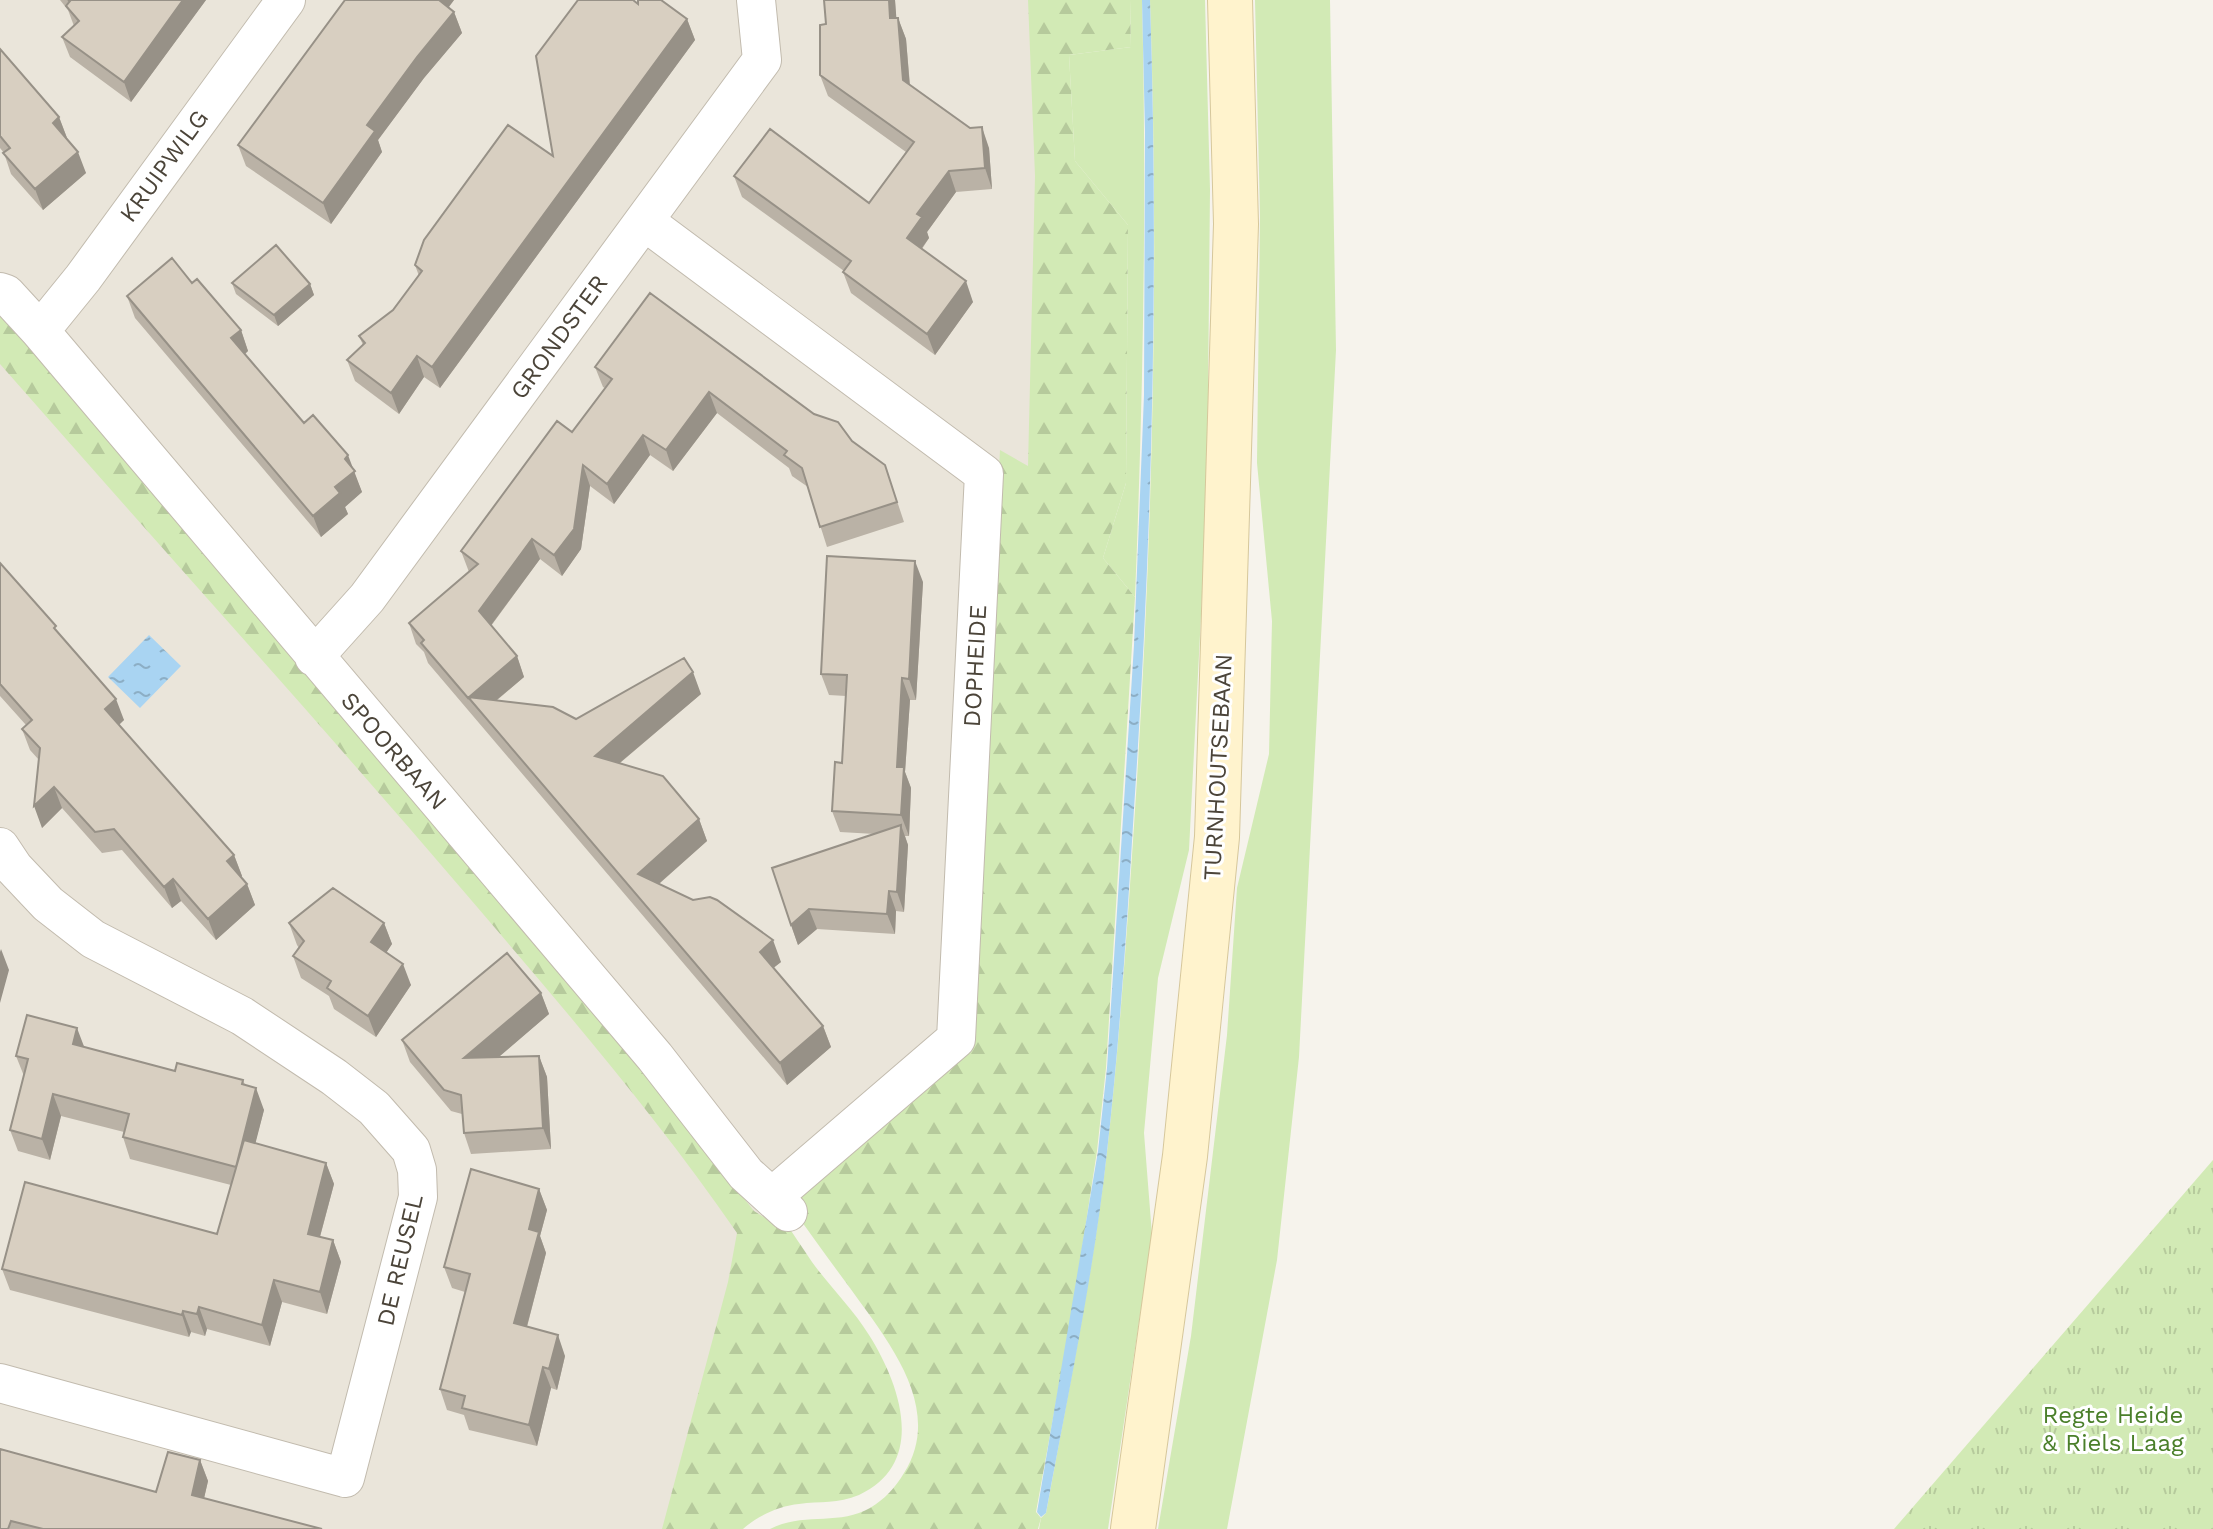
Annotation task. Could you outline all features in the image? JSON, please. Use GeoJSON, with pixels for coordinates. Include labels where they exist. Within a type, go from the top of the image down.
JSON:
{"type":"FeatureCollection","features":[{"type":"Feature","properties":{"kind":"main road","name":"TURNHOUTSEBAAN"},"geometry":{"type":"LineString","coordinates":[[1133,1529],[1185,1156],[1217,837],[1236,224],[1230,0]]}},
{"type":"Feature","properties":{"kind":"street","name":"KRUIPWILG"},"geometry":{"type":"LineString","coordinates":[[40,331],[83,278],[286,0]]}},
{"type":"Feature","properties":{"kind":"street","name":"GRONDSTER"},"geometry":{"type":"LineString","coordinates":[[314,657],[367,598],[762,60],[756,0]]}},
{"type":"Feature","properties":{"kind":"street","name":"DOPHEIDE"},"geometry":{"type":"LineString","coordinates":[[644,221],[984,474],[956,1039],[780,1204]]}},
{"type":"Feature","properties":{"kind":"street","name":"SPOORBAAN"},"geometry":{"type":"LineString","coordinates":[[0,292],[6,294],[40,331],[655,1057],[746,1174],[780,1204]]}},
{"type":"Feature","properties":{"kind":"street","name":"DE REUSEL"},"geometry":{"type":"LineString","coordinates":[[0,847],[14,868],[48,904],[93,939],[242,1016],[334,1077],[374,1108],[411,1150],[417,1170],[418,1197],[345,1478],[0,1383]]}},
{"type":"Feature","properties":{"kind":"shaded area"},"geometry":{"type":"Polygon","coordinates":[[[0,0],[1041,0],[1038,468],[993,1061],[754,1260],[672,1529],[0,1529],[0,0]]]}},
{"type":"Feature","properties":{"kind":"green space"},"geometry":{"type":"Polygon","coordinates":[[[1028,0],[1130,0],[1131,47],[1069,55],[1075,161],[1128,225],[1126,483],[1103,558],[1135,597],[1106,1068],[1097,1151],[1072,1314],[1036,1512],[1041,1518],[1038,1529],[770,1529],[795,1521],[846,1516],[870,1508],[897,1484],[915,1449],[918,1424],[915,1400],[894,1352],[792,1208],[825,1172],[969,1050],[1000,450],[1028,466],[1035,176],[1028,0]]]}},
{"type":"Feature","properties":{"kind":"green space"},"geometry":{"type":"Polygon","coordinates":[[[1130,0],[1142,0],[1144,149],[1142,373],[1135,597],[1103,558],[1126,483],[1128,225],[1075,161],[1069,55],[1131,47],[1130,0]]]}},
{"type":"Feature","properties":{"kind":"green space"},"geometry":{"type":"Polygon","coordinates":[[[1150,0],[1205,0],[1210,190],[1207,498],[1189,850],[1158,978],[1144,1133],[1152,1235],[1108,1529],[1039,1529],[1041,1518],[1046,1513],[1095,1243],[1107,1152],[1128,919],[1151,487],[1154,195],[1150,0]]]}},
{"type":"Feature","properties":{"kind":"green space"},"geometry":{"type":"Polygon","coordinates":[[[1255,0],[1330,0],[1336,350],[1299,1057],[1277,1260],[1227,1529],[1158,1529],[1191,1336],[1227,1035],[1237,888],[1269,754],[1272,621],[1257,463],[1260,216],[1255,0]]]}},
{"type":"Feature","properties":{"kind":"green space"},"geometry":{"type":"Polygon","coordinates":[[[0,311],[596,1012],[754,1211],[765,1218],[781,1216],[812,1262],[863,1325],[890,1376],[902,1421],[901,1443],[894,1463],[881,1481],[851,1498],[776,1509],[743,1529],[662,1529],[728,1282],[737,1233],[640,1102],[536,977],[0,364],[0,311]]]}},
{"type":"Feature","properties":{"kind":"green space","name":"Regte Heide & Riels Laag"},"geometry":{"type":"Polygon","coordinates":[[[2213,1160],[2213,1529],[1894,1529],[2213,1160]]]}},
{"type":"Feature","properties":{"kind":"water"},"geometry":{"type":"Polygon","coordinates":[[[1142,0],[1150,0],[1154,304],[1145,607],[1126,938],[1102,1197],[1046,1513],[1041,1517],[1037,1512],[1098,1151],[1107,1068],[1134,645],[1144,395],[1142,0]]]}},
{"type":"Feature","properties":{"kind":"water"},"geometry":{"type":"Polygon","coordinates":[[[149,635],[181,666],[140,708],[108,677],[149,635]]]}},
{"type":"Feature","properties":{"kind":"building"},"geometry":{"type":"Polygon","coordinates":[[[68,0],[183,0],[124,82],[62,37],[79,21],[66,6],[68,0]]]}},
{"type":"Feature","properties":{"kind":"building"},"geometry":{"type":"Polygon","coordinates":[[[345,0],[439,0],[454,12],[367,125],[375,131],[323,203],[238,145],[345,0]]]}},
{"type":"Feature","properties":{"kind":"building"},"geometry":{"type":"Polygon","coordinates":[[[578,0],[633,0],[638,4],[638,0],[661,0],[687,19],[432,367],[417,356],[391,393],[347,360],[365,343],[359,336],[393,310],[422,271],[415,265],[424,240],[508,125],[553,156],[536,56],[578,0]]]}},
{"type":"Feature","properties":{"kind":"building"},"geometry":{"type":"Polygon","coordinates":[[[824,0],[889,0],[890,18],[898,18],[903,80],[970,128],[982,127],[985,168],[949,171],[917,214],[922,217],[907,238],[966,281],[927,334],[843,272],[851,261],[734,176],[770,129],[869,203],[914,142],[820,75],[820,25],[826,24],[824,0]]]}},
{"type":"Feature","properties":{"kind":"building"},"geometry":{"type":"Polygon","coordinates":[[[0,49],[59,117],[53,123],[78,152],[35,189],[3,153],[10,148],[0,136],[0,49]]]}},
{"type":"Feature","properties":{"kind":"building"},"geometry":{"type":"Polygon","coordinates":[[[276,245],[310,284],[274,315],[232,283],[276,245]]]}},
{"type":"Feature","properties":{"kind":"building"},"geometry":{"type":"Polygon","coordinates":[[[172,258],[192,283],[197,279],[241,330],[231,338],[304,423],[313,415],[348,455],[345,459],[355,471],[335,487],[340,493],[313,516],[127,296],[172,258]]]}},
{"type":"Feature","properties":{"kind":"building"},"geometry":{"type":"Polygon","coordinates":[[[650,293],[814,414],[838,422],[852,441],[885,465],[897,502],[820,527],[802,468],[784,455],[787,451],[709,392],[666,450],[643,435],[607,484],[583,465],[574,529],[554,555],[532,539],[479,611],[517,656],[468,698],[421,643],[424,640],[409,623],[478,564],[461,551],[557,421],[572,432],[612,379],[595,367],[650,293]]]}},
{"type":"Feature","properties":{"kind":"building"},"geometry":{"type":"Polygon","coordinates":[[[827,556],[915,561],[909,679],[902,678],[897,767],[904,767],[901,815],[832,811],[835,762],[842,763],[847,675],[821,674],[827,556]]]}},
{"type":"Feature","properties":{"kind":"building"},"geometry":{"type":"Polygon","coordinates":[[[0,563],[116,699],[105,709],[234,855],[227,861],[247,884],[208,919],[173,879],[164,887],[114,829],[95,832],[54,787],[34,806],[40,748],[22,729],[32,720],[0,684],[0,563]]]}},
{"type":"Feature","properties":{"kind":"building"},"geometry":{"type":"Polygon","coordinates":[[[684,658],[693,672],[595,756],[663,776],[699,819],[638,874],[693,900],[710,897],[717,900],[773,940],[760,952],[823,1026],[780,1063],[468,697],[553,707],[576,719],[684,658]]]}},
{"type":"Feature","properties":{"kind":"building"},"geometry":{"type":"Polygon","coordinates":[[[901,825],[897,892],[889,891],[887,914],[809,909],[791,925],[772,868],[901,825]]]}},
{"type":"Feature","properties":{"kind":"building"},"geometry":{"type":"Polygon","coordinates":[[[333,888],[384,923],[371,942],[403,964],[368,1016],[327,988],[331,981],[293,956],[304,941],[289,923],[333,888]]]}},
{"type":"Feature","properties":{"kind":"building"},"geometry":{"type":"Polygon","coordinates":[[[507,953],[541,993],[464,1058],[539,1056],[543,1128],[464,1133],[461,1095],[444,1090],[402,1040],[507,953]]]}},
{"type":"Feature","properties":{"kind":"building"},"geometry":{"type":"Polygon","coordinates":[[[27,1015],[77,1028],[73,1044],[175,1071],[177,1063],[243,1080],[242,1084],[256,1088],[236,1167],[123,1137],[129,1114],[53,1094],[42,1139],[10,1130],[28,1059],[16,1056],[27,1015]]]}},
{"type":"Feature","properties":{"kind":"building"},"geometry":{"type":"Polygon","coordinates":[[[244,1140],[326,1163],[308,1234],[333,1240],[320,1292],[274,1280],[262,1325],[199,1307],[197,1314],[183,1311],[182,1315],[2,1269],[25,1182],[217,1234],[244,1140]]]}},
{"type":"Feature","properties":{"kind":"building"},"geometry":{"type":"Polygon","coordinates":[[[471,1169],[539,1189],[529,1229],[539,1232],[514,1323],[558,1335],[549,1369],[543,1367],[529,1425],[462,1408],[465,1396],[440,1389],[470,1274],[444,1267],[471,1169]]]}},
{"type":"Feature","properties":{"kind":"building"},"geometry":{"type":"Polygon","coordinates":[[[0,1449],[156,1492],[168,1452],[200,1460],[192,1495],[322,1529],[43,1529],[11,1521],[8,1529],[0,1529],[0,1449]]]}}]}
